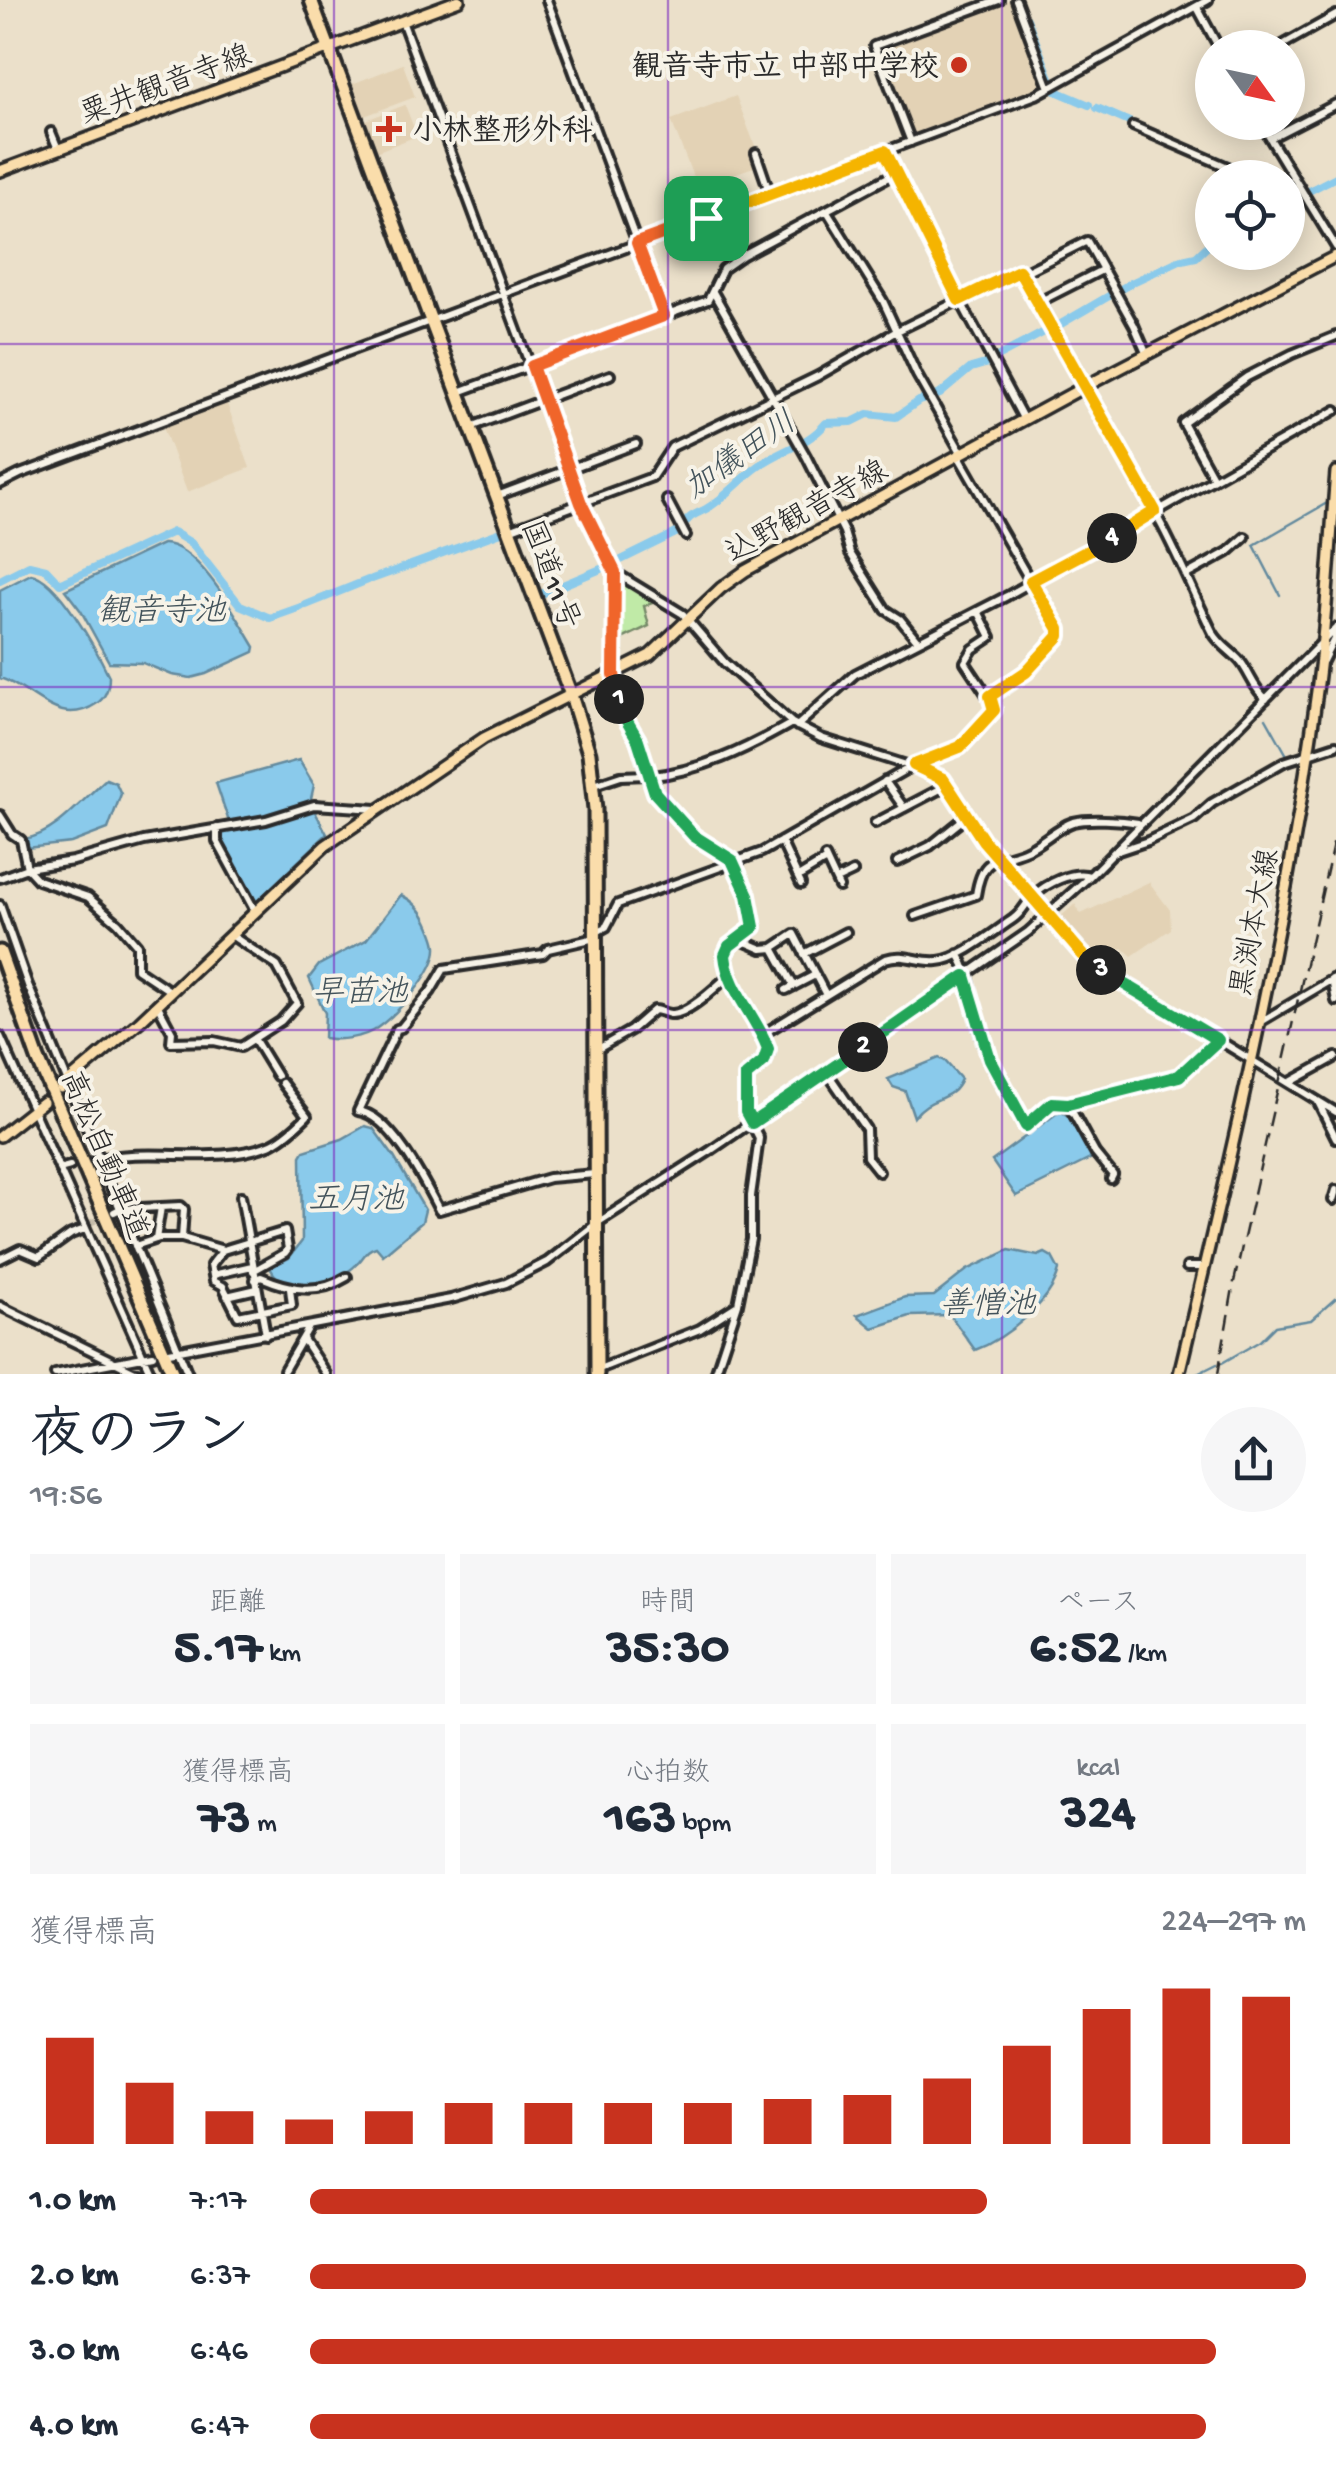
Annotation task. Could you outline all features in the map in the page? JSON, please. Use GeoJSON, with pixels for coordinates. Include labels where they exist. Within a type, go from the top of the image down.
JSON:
{"type":"FeatureCollection","features":[{"type":"Feature","properties":{"kind":"highway","name":"国道11号"},"geometry":{"type":"LineString","coordinates":[[312,0],[587,742],[593,785],[598,1372]]}},
{"type":"Feature","properties":{"kind":"highway","name":"高松自動車道"},"geometry":{"type":"LineString","coordinates":[[0,952],[38,1059],[170,1374]]}},
{"type":"Feature","properties":{"kind":"highway","name":"高松自動車道"},"geometry":{"type":"LineString","coordinates":[[0,976],[73,1161],[170,1374]]}},
{"type":"Feature","properties":{"kind":"main road","name":"粟井観音寺線"},"geometry":{"type":"LineString","coordinates":[[0,171],[460,0]]}},
{"type":"Feature","properties":{"kind":"main road","name":"込野観音寺線"},"geometry":{"type":"LineString","coordinates":[[64,1085],[157,1004],[325,846],[484,738],[658,649],[732,579],[1084,387],[1336,256]]}},
{"type":"Feature","properties":{"kind":"main road","name":"黒渕本大線"},"geometry":{"type":"LineString","coordinates":[[1179,1374],[1285,894],[1322,644],[1333,631],[1325,614],[1336,472]]}},
{"type":"Feature","properties":{"kind":"main road"},"geometry":{"type":"LineString","coordinates":[[0,1136],[43,1102]]}},
{"type":"Feature","properties":{"kind":"street"},"geometry":{"type":"LineString","coordinates":[[547,0],[664,316]]}},
{"type":"Feature","properties":{"kind":"street"},"geometry":{"type":"LineString","coordinates":[[911,142],[874,46],[1000,0]]}},
{"type":"Feature","properties":{"kind":"street"},"geometry":{"type":"LineString","coordinates":[[1016,0],[1049,88]]}},
{"type":"Feature","properties":{"kind":"street"},"geometry":{"type":"LineString","coordinates":[[0,484],[1049,88],[1208,0]]}},
{"type":"Feature","properties":{"kind":"street"},"geometry":{"type":"LineString","coordinates":[[1198,9],[1209,30]]}},
{"type":"Feature","properties":{"kind":"street"},"geometry":{"type":"LineString","coordinates":[[1305,32],[1336,15]]}},
{"type":"Feature","properties":{"kind":"street"},"geometry":{"type":"LineString","coordinates":[[402,22],[581,503],[615,572],[614,674],[624,716],[638,740],[647,776],[668,810],[694,836],[734,864],[748,895],[753,930],[728,947],[725,962],[744,1007],[763,1034],[768,1053],[746,1076],[746,1112],[759,1138],[751,1196],[751,1238],[738,1304],[715,1374]]}},
{"type":"Feature","properties":{"kind":"street"},"geometry":{"type":"LineString","coordinates":[[1305,121],[1336,104]]}},
{"type":"Feature","properties":{"kind":"street"},"geometry":{"type":"LineString","coordinates":[[1133,126],[1211,160]]}},
{"type":"Feature","properties":{"kind":"street"},"geometry":{"type":"LineString","coordinates":[[52,132],[58,149]]}},
{"type":"Feature","properties":{"kind":"street"},"geometry":{"type":"LineString","coordinates":[[885,151],[1024,421]]}},
{"type":"Feature","properties":{"kind":"street"},"geometry":{"type":"LineString","coordinates":[[756,153],[770,194]]}},
{"type":"Feature","properties":{"kind":"street"},"geometry":{"type":"LineString","coordinates":[[458,392],[708,300],[722,269],[894,174]]}},
{"type":"Feature","properties":{"kind":"street"},"geometry":{"type":"LineString","coordinates":[[1305,196],[1336,247]]}},
{"type":"Feature","properties":{"kind":"street"},"geometry":{"type":"LineString","coordinates":[[827,211],[883,301],[895,332],[961,456],[1059,629],[1059,636],[1026,672],[990,696]]}},
{"type":"Feature","properties":{"kind":"street"},"geometry":{"type":"LineString","coordinates":[[1021,274],[1085,240],[1117,293],[1147,355]]}},
{"type":"Feature","properties":{"kind":"street"},"geometry":{"type":"LineString","coordinates":[[1037,303],[1102,270]]}},
{"type":"Feature","properties":{"kind":"street"},"geometry":{"type":"LineString","coordinates":[[509,530],[652,477],[672,447],[1019,271],[1155,512],[1213,632],[1239,660],[1256,690],[1266,699]]}},
{"type":"Feature","properties":{"kind":"street"},"geometry":{"type":"LineString","coordinates":[[712,292],[839,522],[850,553],[886,610],[900,618],[917,640]]}},
{"type":"Feature","properties":{"kind":"street"},"geometry":{"type":"LineString","coordinates":[[1214,479],[1183,423],[1247,378],[1336,336]]}},
{"type":"Feature","properties":{"kind":"street"},"geometry":{"type":"LineString","coordinates":[[470,427],[610,376]]}},
{"type":"Feature","properties":{"kind":"street"},"geometry":{"type":"LineString","coordinates":[[593,785],[621,776],[684,773],[750,747],[794,724],[855,674],[978,611],[1336,410]]}},
{"type":"Feature","properties":{"kind":"street"},"geometry":{"type":"LineString","coordinates":[[496,496],[636,444]]}},
{"type":"Feature","properties":{"kind":"street"},"geometry":{"type":"LineString","coordinates":[[667,500],[686,536]]}},
{"type":"Feature","properties":{"kind":"street"},"geometry":{"type":"LineString","coordinates":[[1188,574],[1228,552],[1245,537]]}},
{"type":"Feature","properties":{"kind":"street"},"geometry":{"type":"LineString","coordinates":[[615,572],[689,619],[725,663],[794,724],[821,738],[934,772],[948,785],[966,818],[998,857],[1098,968],[1336,1112]]}},
{"type":"Feature","properties":{"kind":"street"},"geometry":{"type":"LineString","coordinates":[[596,1174],[549,1178],[439,1210],[409,1154],[380,1122],[368,1112],[358,1110],[396,1029],[432,991],[444,969],[543,954],[595,935],[606,927],[618,904],[734,864],[781,842],[914,765],[964,743],[994,710],[990,696],[975,681],[965,662],[974,649],[991,637],[978,611]]}},
{"type":"Feature","properties":{"kind":"street"},"geometry":{"type":"LineString","coordinates":[[1320,667],[1333,631]]}},
{"type":"Feature","properties":{"kind":"street"},"geometry":{"type":"LineString","coordinates":[[169,1352],[495,1288],[547,1262],[597,1223],[752,1123],[1048,916],[1322,644]]}},
{"type":"Feature","properties":{"kind":"street"},"geometry":{"type":"LineString","coordinates":[[1113,852],[1179,827],[1212,803],[1284,762],[1336,745]]}},
{"type":"Feature","properties":{"kind":"street"},"geometry":{"type":"LineString","coordinates":[[885,781],[904,808]]}},
{"type":"Feature","properties":{"kind":"street"},"geometry":{"type":"LineString","coordinates":[[875,824],[948,785]]}},
{"type":"Feature","properties":{"kind":"street"},"geometry":{"type":"LineString","coordinates":[[0,878],[144,840],[266,820],[314,805],[377,809]]}},
{"type":"Feature","properties":{"kind":"street"},"geometry":{"type":"LineString","coordinates":[[0,814],[12,834],[21,840],[27,868],[42,883],[80,893],[110,915],[138,945],[137,969],[170,991]]}},
{"type":"Feature","properties":{"kind":"street"},"geometry":{"type":"LineString","coordinates":[[897,862],[940,840],[966,818]]}},
{"type":"Feature","properties":{"kind":"street"},"geometry":{"type":"LineString","coordinates":[[915,916],[976,895],[983,874],[998,857],[1020,852],[1076,821],[1121,820],[1138,824]]}},
{"type":"Feature","properties":{"kind":"street"},"geometry":{"type":"LineString","coordinates":[[218,828],[216,841],[255,910]]}},
{"type":"Feature","properties":{"kind":"street"},"geometry":{"type":"LineString","coordinates":[[781,842],[799,880],[826,859],[837,884],[853,872]]}},
{"type":"Feature","properties":{"kind":"street"},"geometry":{"type":"LineString","coordinates":[[763,1034],[896,955],[940,961],[958,954],[1022,912],[1032,897],[1062,878],[1084,873],[1090,876]]}},
{"type":"Feature","properties":{"kind":"street"},"geometry":{"type":"LineString","coordinates":[[0,905],[64,1085],[188,1374]]}},
{"type":"Feature","properties":{"kind":"street"},"geometry":{"type":"LineString","coordinates":[[804,954],[846,932]]}},
{"type":"Feature","properties":{"kind":"street"},"geometry":{"type":"LineString","coordinates":[[157,1004],[172,1032],[171,1042],[214,1041],[242,1047],[281,1021],[297,1003],[277,966],[230,934]]}},
{"type":"Feature","properties":{"kind":"street"},"geometry":{"type":"LineString","coordinates":[[773,948],[794,934],[826,995]]}},
{"type":"Feature","properties":{"kind":"street"},"geometry":{"type":"LineString","coordinates":[[740,939],[762,949],[770,945],[790,988],[815,975]]}},
{"type":"Feature","properties":{"kind":"street"},"geometry":{"type":"LineString","coordinates":[[958,954],[990,1059],[1026,1126],[1052,1103],[1068,1104],[1179,1076],[1218,1040]]}},
{"type":"Feature","properties":{"kind":"street"},"geometry":{"type":"LineString","coordinates":[[596,1050],[631,1030],[654,1010],[672,1014],[683,1010],[726,978]]}},
{"type":"Feature","properties":{"kind":"street"},"geometry":{"type":"LineString","coordinates":[[1259,1022],[1334,978],[1336,1001]]}},
{"type":"Feature","properties":{"kind":"street"},"geometry":{"type":"LineString","coordinates":[[0,1036],[151,1374]]}},
{"type":"Feature","properties":{"kind":"street"},"geometry":{"type":"LineString","coordinates":[[98,1159],[120,1154],[223,1154],[269,1145],[307,1116],[255,1040]]}},
{"type":"Feature","properties":{"kind":"street"},"geometry":{"type":"LineString","coordinates":[[1289,1083],[1336,1057]]}},
{"type":"Feature","properties":{"kind":"street"},"geometry":{"type":"LineString","coordinates":[[826,1072],[866,1129],[866,1158],[879,1172]]}},
{"type":"Feature","properties":{"kind":"street"},"geometry":{"type":"LineString","coordinates":[[1318,1101],[1336,1138]]}},
{"type":"Feature","properties":{"kind":"street"},"geometry":{"type":"LineString","coordinates":[[1068,1104],[1095,1153],[1113,1176],[1111,1179]]}},
{"type":"Feature","properties":{"kind":"street"},"geometry":{"type":"LineString","coordinates":[[59,1168],[70,1166]]}},
{"type":"Feature","properties":{"kind":"street"},"geometry":{"type":"LineString","coordinates":[[1333,1200],[1336,1190]]}},
{"type":"Feature","properties":{"kind":"street"},"geometry":{"type":"LineString","coordinates":[[241,1196],[266,1335]]}},
{"type":"Feature","properties":{"kind":"street"},"geometry":{"type":"LineString","coordinates":[[156,1239],[161,1207]]}},
{"type":"Feature","properties":{"kind":"street"},"geometry":{"type":"LineString","coordinates":[[117,1210],[184,1209],[182,1238]]}},
{"type":"Feature","properties":{"kind":"street"},"geometry":{"type":"LineString","coordinates":[[0,1259],[20,1250],[39,1257],[86,1226]]}},
{"type":"Feature","properties":{"kind":"street"},"geometry":{"type":"LineString","coordinates":[[135,1246],[156,1239],[182,1238],[223,1250],[285,1231],[288,1248],[252,1268],[213,1275]]}},
{"type":"Feature","properties":{"kind":"street"},"geometry":{"type":"LineString","coordinates":[[223,1250],[212,1265],[214,1281],[222,1286],[238,1316],[292,1304],[290,1289]]}},
{"type":"Feature","properties":{"kind":"street"},"geometry":{"type":"LineString","coordinates":[[1187,1267],[1204,1266]]}},
{"type":"Feature","properties":{"kind":"street"},"geometry":{"type":"LineString","coordinates":[[255,1280],[262,1277],[290,1289],[322,1287],[347,1276]]}},
{"type":"Feature","properties":{"kind":"street"},"geometry":{"type":"LineString","coordinates":[[227,1296],[257,1289]]}},
{"type":"Feature","properties":{"kind":"street"},"geometry":{"type":"LineString","coordinates":[[598,1372],[700,1329],[738,1304]]}},
{"type":"Feature","properties":{"kind":"street"},"geometry":{"type":"LineString","coordinates":[[0,1306],[139,1374]]}},
{"type":"Feature","properties":{"kind":"street"},"geometry":{"type":"LineString","coordinates":[[284,1370],[310,1326]]}},
{"type":"Feature","properties":{"kind":"street"},"geometry":{"type":"LineString","coordinates":[[302,1339],[326,1374]]}},
{"type":"Feature","properties":{"kind":"street"},"geometry":{"type":"LineString","coordinates":[[55,1374],[153,1356]]}},
{"type":"Feature","properties":{"kind":"shaded area","name":"観音寺市立 中部中学校"},"geometry":{"type":"Polygon","coordinates":[[[1009,0],[1041,82],[1038,91],[911,139],[877,48],[1009,0]]]}},
{"type":"Feature","properties":{"kind":"shaded area"},"geometry":{"type":"Polygon","coordinates":[[[403,64],[415,97],[359,118],[347,86],[403,64]]]}},
{"type":"Feature","properties":{"kind":"shaded area"},"geometry":{"type":"Polygon","coordinates":[[[736,96],[762,164],[697,187],[671,120],[736,96]]]}},
{"type":"Feature","properties":{"kind":"shaded area","name":"小林整形外科"},"geometry":{"type":"Polygon","coordinates":[[[405,105],[417,136],[373,153],[361,122],[405,105]]]}},
{"type":"Feature","properties":{"kind":"shaded area"},"geometry":{"type":"Polygon","coordinates":[[[226,401],[250,468],[187,492],[162,424],[226,401]]]}},
{"type":"Feature","properties":{"kind":"shaded area"},"geometry":{"type":"Polygon","coordinates":[[[1149,882],[1170,910],[1171,929],[1132,956],[1123,948],[1099,962],[1057,920],[1075,904],[1081,914],[1149,882]]]}},
{"type":"Feature","properties":{"kind":"green space"},"geometry":{"type":"Polygon","coordinates":[[[617,578],[653,597],[655,602],[644,606],[649,626],[618,641],[620,597],[617,578]]]}},
{"type":"Feature","properties":{"kind":"water","name":"観音寺池"},"geometry":{"type":"Polygon","coordinates":[[[162,544],[189,555],[202,568],[238,619],[255,647],[254,652],[191,678],[143,663],[109,662],[65,590],[162,544]]]}},
{"type":"Feature","properties":{"kind":"water"},"geometry":{"type":"Polygon","coordinates":[[[31,574],[53,588],[64,601],[109,676],[102,699],[82,711],[58,710],[0,678],[0,590],[31,574]]]}},
{"type":"Feature","properties":{"kind":"water"},"geometry":{"type":"Polygon","coordinates":[[[299,760],[314,785],[310,803],[263,818],[229,822],[216,783],[299,760]]]}},
{"type":"Feature","properties":{"kind":"water"},"geometry":{"type":"Polygon","coordinates":[[[106,779],[116,783],[121,794],[108,829],[71,843],[27,848],[24,839],[57,824],[106,779]]]}},
{"type":"Feature","properties":{"kind":"water"},"geometry":{"type":"Polygon","coordinates":[[[313,808],[327,834],[254,904],[219,840],[219,830],[313,808]]]}},
{"type":"Feature","properties":{"kind":"water","name":"早苗池"},"geometry":{"type":"Polygon","coordinates":[[[401,895],[420,910],[432,931],[436,946],[430,967],[405,1002],[377,1028],[351,1038],[324,1038],[325,1013],[309,978],[319,965],[366,940],[401,895]]]}},
{"type":"Feature","properties":{"kind":"water"},"geometry":{"type":"Polygon","coordinates":[[[939,1058],[961,1079],[952,1092],[914,1117],[905,1091],[893,1087],[888,1079],[939,1058]]]}},
{"type":"Feature","properties":{"kind":"water"},"geometry":{"type":"Polygon","coordinates":[[[1060,1111],[1068,1116],[1091,1154],[1090,1159],[1016,1196],[992,1161],[1060,1111]]]}},
{"type":"Feature","properties":{"kind":"water","name":"五月池"},"geometry":{"type":"Polygon","coordinates":[[[365,1126],[373,1128],[394,1157],[425,1210],[422,1222],[383,1255],[373,1248],[337,1278],[312,1285],[279,1279],[270,1267],[289,1258],[302,1241],[301,1156],[304,1151],[342,1139],[365,1126]]]}},
{"type":"Feature","properties":{"kind":"water","name":"善憎池"},"geometry":{"type":"Polygon","coordinates":[[[1009,1250],[1052,1257],[1059,1270],[1055,1282],[1026,1318],[975,1350],[950,1315],[910,1316],[873,1328],[857,1315],[905,1297],[934,1296],[967,1270],[1009,1250]]]}},
{"type":"Feature","properties":{"kind":"waterway"},"geometry":{"type":"LineString","coordinates":[[1027,19],[1052,83]]}},
{"type":"Feature","properties":{"kind":"waterway"},"geometry":{"type":"LineString","coordinates":[[1056,91],[1089,105]]}},
{"type":"Feature","properties":{"kind":"waterway"},"geometry":{"type":"LineString","coordinates":[[1097,108],[1134,124]]}},
{"type":"Feature","properties":{"kind":"waterway","name":"加儀田川"},"geometry":{"type":"LineString","coordinates":[[1305,193],[1336,177]]}},
{"type":"Feature","properties":{"kind":"waterway","name":"加儀田川"},"geometry":{"type":"LineString","coordinates":[[1182,260],[1195,257]]}},
{"type":"Feature","properties":{"kind":"waterway","name":"加儀田川"},"geometry":{"type":"LineString","coordinates":[[1054,328],[1178,261]]}},
{"type":"Feature","properties":{"kind":"waterway","name":"加儀田川"},"geometry":{"type":"LineString","coordinates":[[993,359],[1050,329]]}},
{"type":"Feature","properties":{"kind":"waterway","name":"加儀田川"},"geometry":{"type":"LineString","coordinates":[[683,527],[760,465],[806,440],[826,423],[852,422],[868,414],[896,417],[919,401],[940,394],[971,368],[992,362]]}},
{"type":"Feature","properties":{"kind":"waterway"},"geometry":{"type":"LineString","coordinates":[[1280,595],[1254,545],[1327,503]]}},
{"type":"Feature","properties":{"kind":"waterway","name":"加儀田川"},"geometry":{"type":"LineString","coordinates":[[440,554],[504,531]]}},
{"type":"Feature","properties":{"kind":"waterway","name":"加儀田川"},"geometry":{"type":"LineString","coordinates":[[613,564],[680,531]]}},
{"type":"Feature","properties":{"kind":"waterway","name":"加儀田川"},"geometry":{"type":"LineString","coordinates":[[0,580],[29,565],[46,569],[60,584],[173,532],[191,543],[240,605],[270,618],[301,607]]}},
{"type":"Feature","properties":{"kind":"waterway","name":"加儀田川"},"geometry":{"type":"LineString","coordinates":[[372,579],[436,556]]}},
{"type":"Feature","properties":{"kind":"waterway","name":"加儀田川"},"geometry":{"type":"LineString","coordinates":[[539,595],[608,566]]}},
{"type":"Feature","properties":{"kind":"waterway","name":"加儀田川"},"geometry":{"type":"LineString","coordinates":[[306,605],[368,580]]}},
{"type":"Feature","properties":{"kind":"waterway"},"geometry":{"type":"LineString","coordinates":[[1266,718],[1288,757]]}},
{"type":"Feature","properties":{"kind":"waterway"},"geometry":{"type":"LineString","coordinates":[[1222,1363],[1260,1341],[1275,1326],[1311,1320],[1336,1298]]}},
{"type":"Feature","properties":{"kind":"waterway"},"geometry":{"type":"LineString","coordinates":[[1197,1374],[1217,1364]]}},
{"type":"Feature","properties":{"kind":"tunnel"},"geometry":{"type":"LineString","coordinates":[[90,1223],[107,1215]]}},
{"type":"Feature","properties":{"kind":"railway"},"geometry":{"type":"LineString","coordinates":[[1218,1374],[1234,1282],[1336,831]]}},
{"type":"Feature","properties":{"kind":"place","name":"観音寺市立 中部中学校"},"geometry":{"type":"Point","coordinates":[959,65]}},
{"type":"Feature","properties":{"kind":"place","name":"小林整形外科"},"geometry":{"type":"Point","coordinates":[389,129]}},
{"type":"Feature","properties":{"kind":"route"},"geometry":{"type":"LineString","coordinates":[[885,151],[959,300],[1020,272],[1155,511],[1031,581],[1059,629],[1059,636],[1026,672],[990,696],[994,710],[960,747],[914,765],[943,779],[983,840],[1091,962],[1218,1040],[1179,1076],[1068,1104],[1052,1103],[1026,1126],[990,1059],[965,976],[752,1123],[748,1117],[746,1076],[764,1061],[768,1049],[763,1034],[744,1007],[725,955],[729,946],[753,930],[752,906],[732,860],[694,836],[668,810],[647,777],[638,740],[624,716],[614,674],[615,572],[581,503],[532,366],[664,316],[637,243],[706,218],[885,151]]}}]}
